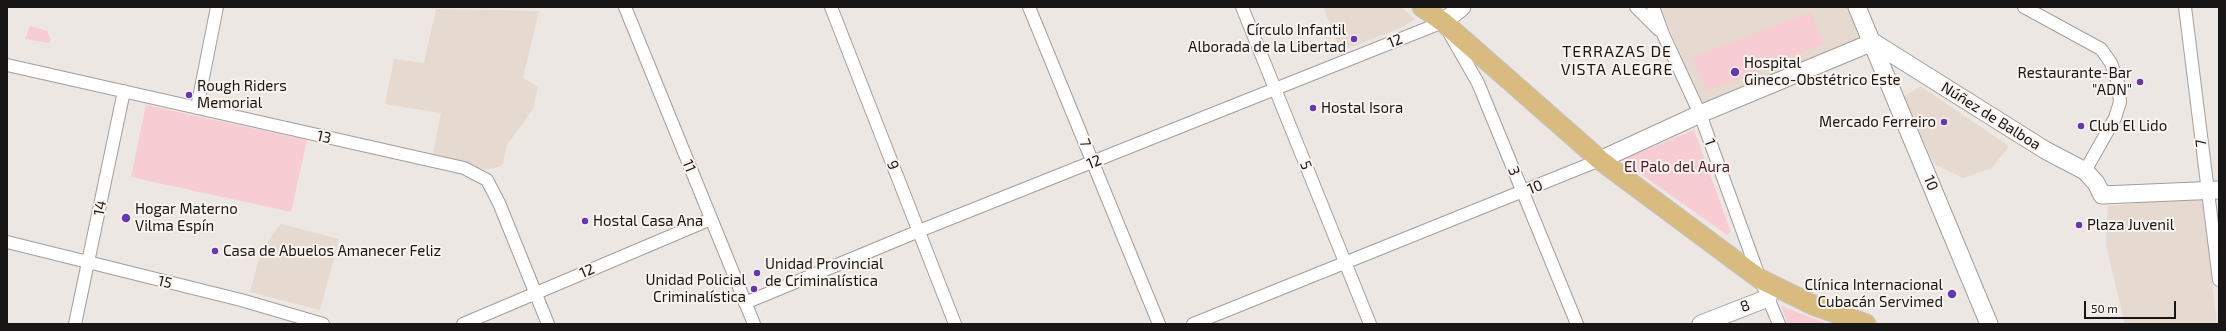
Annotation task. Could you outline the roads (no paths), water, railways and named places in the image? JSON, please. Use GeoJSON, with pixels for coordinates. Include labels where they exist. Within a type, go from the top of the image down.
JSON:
{"type":"FeatureCollection","features":[{"type":"Feature","properties":{"kind":"main road"},"geometry":{"type":"LineString","coordinates":[[1422,7],[1443,22],[1600,160],[1760,278],[1814,305],[1866,324]]}},
{"type":"Feature","properties":{"kind":"street"},"geometry":{"type":"LineString","coordinates":[[197,108],[217,7]]}},
{"type":"Feature","properties":{"kind":"street","name":"11"},"geometry":{"type":"LineString","coordinates":[[625,7],[754,324]]}},
{"type":"Feature","properties":{"kind":"street","name":"9"},"geometry":{"type":"LineString","coordinates":[[830,7],[955,324]]}},
{"type":"Feature","properties":{"kind":"street","name":"7"},"geometry":{"type":"LineString","coordinates":[[1029,7],[1159,324]]}},
{"type":"Feature","properties":{"kind":"street","name":"5"},"geometry":{"type":"LineString","coordinates":[[1242,7],[1370,324]]}},
{"type":"Feature","properties":{"kind":"street"},"geometry":{"type":"LineString","coordinates":[[1443,22],[1462,7]]}},
{"type":"Feature","properties":{"kind":"street"},"geometry":{"type":"LineString","coordinates":[[1636,7],[1662,34]]}},
{"type":"Feature","properties":{"kind":"street","name":"1"},"geometry":{"type":"LineString","coordinates":[[1653,7],[1662,34],[1700,114],[1760,278],[1779,324]]}},
{"type":"Feature","properties":{"kind":"street","name":"10"},"geometry":{"type":"LineString","coordinates":[[1857,7],[1873,42],[1989,324]]}},
{"type":"Feature","properties":{"kind":"street"},"geometry":{"type":"LineString","coordinates":[[2024,7],[2101,49],[2114,69],[2118,83],[2120,102],[2115,118],[2085,171]]}},
{"type":"Feature","properties":{"kind":"street","name":"7"},"geometry":{"type":"LineString","coordinates":[[2185,7],[2213,190],[2219,280]]}},
{"type":"Feature","properties":{"kind":"street","name":"12"},"geometry":{"type":"LineString","coordinates":[[746,303],[919,231],[1093,163],[1443,22]]}},
{"type":"Feature","properties":{"kind":"street","name":"3"},"geometry":{"type":"LineString","coordinates":[[1443,22],[1478,83],[1578,324]]}},
{"type":"Feature","properties":{"kind":"street","name":"10"},"geometry":{"type":"LineString","coordinates":[[1193,324],[1600,160],[1700,114],[1873,42]]}},
{"type":"Feature","properties":{"kind":"street","name":"Núñez de Balboa"},"geometry":{"type":"LineString","coordinates":[[1873,42],[2045,150],[2085,171],[2096,183],[2102,195],[2213,190]]}},
{"type":"Feature","properties":{"kind":"street","name":"13"},"geometry":{"type":"LineString","coordinates":[[7,65],[464,168],[487,180],[499,203],[548,324]]}},
{"type":"Feature","properties":{"kind":"street","name":"14"},"geometry":{"type":"LineString","coordinates":[[75,324],[124,91]]}},
{"type":"Feature","properties":{"kind":"street","name":"12"},"geometry":{"type":"LineString","coordinates":[[463,324],[711,219]]}},
{"type":"Feature","properties":{"kind":"street","name":"15"},"geometry":{"type":"LineString","coordinates":[[7,242],[241,300],[322,324]]}},
{"type":"Feature","properties":{"kind":"street","name":"8"},"geometry":{"type":"LineString","coordinates":[[1700,324],[1768,298]]}},
{"type":"Feature","properties":{"kind":"place","name":"Círculo Infantil Alborada de la Libertad"},"geometry":{"type":"Point","coordinates":[1354,39]}},
{"type":"Feature","properties":{"kind":"place","name":"Hospital Gineco-Obstétrico Este"},"geometry":{"type":"Point","coordinates":[1735,72]}},
{"type":"Feature","properties":{"kind":"place","name":"Restaurante-Bar \"ADN\""},"geometry":{"type":"Point","coordinates":[2140,82]}},
{"type":"Feature","properties":{"kind":"place","name":"Rough Riders Memorial"},"geometry":{"type":"Point","coordinates":[189,95]}},
{"type":"Feature","properties":{"kind":"place","name":"Hostal Isora"},"geometry":{"type":"Point","coordinates":[1313,108]}},
{"type":"Feature","properties":{"kind":"place","name":"Mercado Ferreiro"},"geometry":{"type":"Point","coordinates":[1944,122]}},
{"type":"Feature","properties":{"kind":"place","name":"Club El Lido"},"geometry":{"type":"Point","coordinates":[2081,126]}},
{"type":"Feature","properties":{"kind":"place","name":"Hogar Materno Vilma Espín"},"geometry":{"type":"Point","coordinates":[126,218]}},
{"type":"Feature","properties":{"kind":"place","name":"Hostal Casa Ana"},"geometry":{"type":"Point","coordinates":[585,221]}},
{"type":"Feature","properties":{"kind":"place","name":"Plaza Juvenil"},"geometry":{"type":"Point","coordinates":[2079,225]}},
{"type":"Feature","properties":{"kind":"place","name":"Casa de Abuelos Amanecer Feliz"},"geometry":{"type":"Point","coordinates":[215,251]}},
{"type":"Feature","properties":{"kind":"place","name":"Unidad Provincial de Criminalística"},"geometry":{"type":"Point","coordinates":[757,273]}},
{"type":"Feature","properties":{"kind":"place","name":"Unidad Policial Criminalística"},"geometry":{"type":"Point","coordinates":[754,289]}},
{"type":"Feature","properties":{"kind":"place","name":"Clínica Internacional Cubacán Servimed"},"geometry":{"type":"Point","coordinates":[1952,294]}},
{"type":"Feature","properties":{"kind":"district","name":"TERRAZAS DE VISTA ALEGRE"},"geometry":{"type":"Point","coordinates":[1617,61]}},
{"type":"Feature","properties":{"kind":"park label","name":"El Palo del Aura"},"geometry":{"type":"Point","coordinates":[1677,167]}}]}
